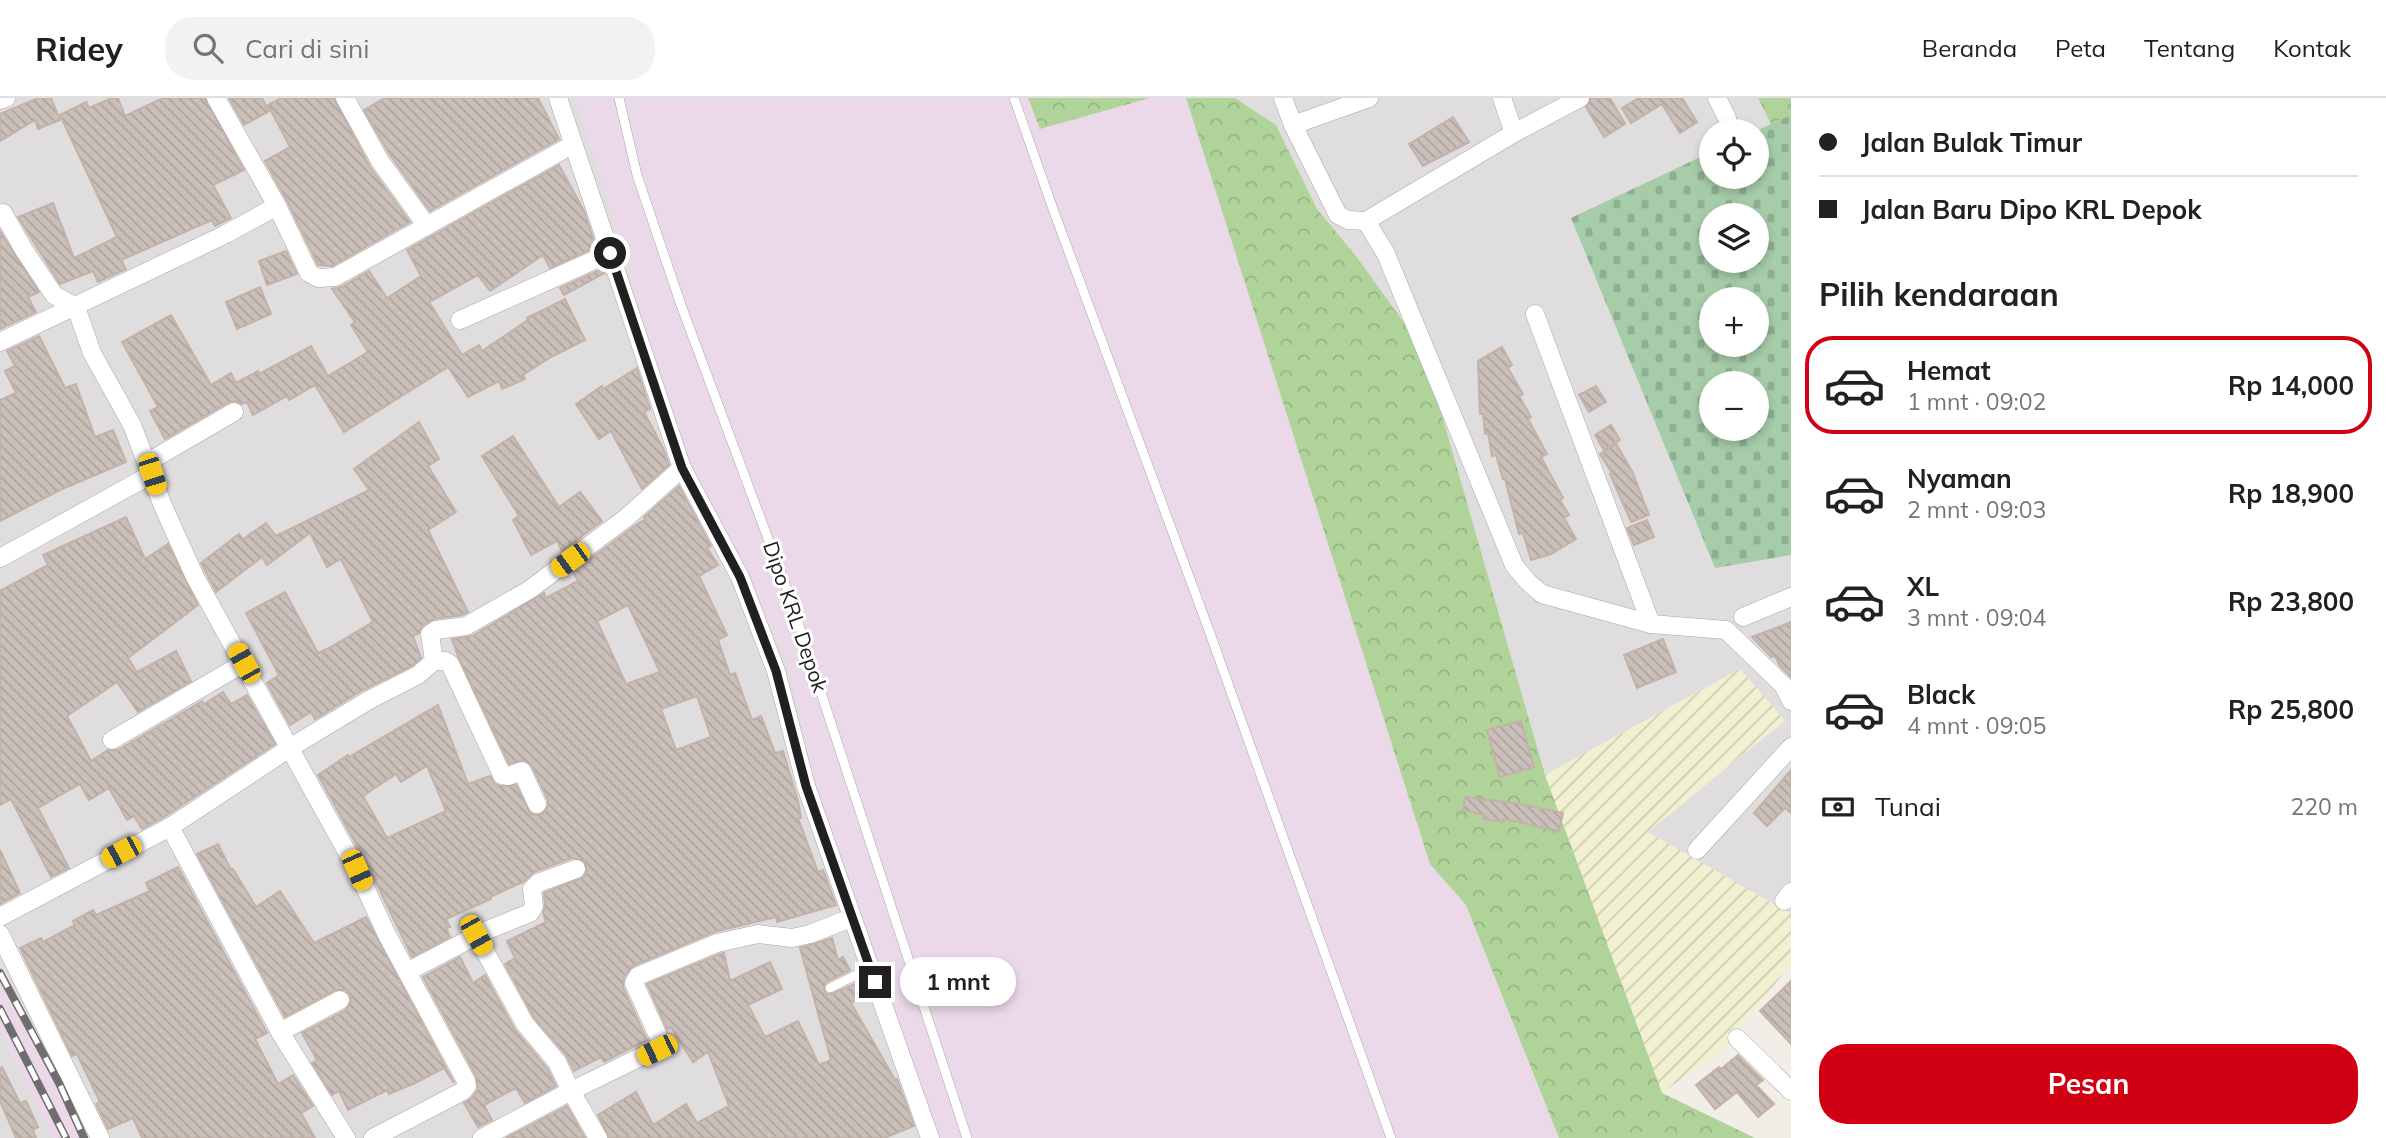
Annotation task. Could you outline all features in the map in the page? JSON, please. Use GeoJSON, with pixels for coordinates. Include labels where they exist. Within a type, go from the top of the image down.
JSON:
{"type":"FeatureCollection","features":[{"type":"Feature","properties":{"kind":"street"},"geometry":{"type":"LineString","coordinates":[[0,100],[6,98]]}},
{"type":"Feature","properties":{"kind":"street"},"geometry":{"type":"LineString","coordinates":[[216,98],[276,206],[309,273],[318,278],[335,277],[572,145]]}},
{"type":"Feature","properties":{"kind":"street"},"geometry":{"type":"LineString","coordinates":[[345,98],[380,161],[427,226]]}},
{"type":"Feature","properties":{"kind":"street"},"geometry":{"type":"LineString","coordinates":[[558,98],[682,468],[740,577],[776,671],[806,786],[930,1138]]}},
{"type":"Feature","properties":{"kind":"street"},"geometry":{"type":"LineString","coordinates":[[1283,98],[1293,125],[1338,215],[1348,220],[1366,221],[1514,133],[1580,98]]}},
{"type":"Feature","properties":{"kind":"street"},"geometry":{"type":"LineString","coordinates":[[1293,125],[1369,98]]}},
{"type":"Feature","properties":{"kind":"street"},"geometry":{"type":"LineString","coordinates":[[1502,98],[1514,133]]}},
{"type":"Feature","properties":{"kind":"street"},"geometry":{"type":"LineString","coordinates":[[1717,98],[1727,118]]}},
{"type":"Feature","properties":{"kind":"street"},"geometry":{"type":"LineString","coordinates":[[0,342],[226,234],[276,206]]}},
{"type":"Feature","properties":{"kind":"street"},"geometry":{"type":"LineString","coordinates":[[3,213],[54,295],[76,307],[92,353],[132,425],[163,506],[195,578],[357,870],[467,1086],[463,1091],[373,1138]]}},
{"type":"Feature","properties":{"kind":"street"},"geometry":{"type":"LineString","coordinates":[[1366,221],[1386,254],[1514,565],[1528,582],[1542,594],[1651,624],[1726,631],[1788,689]]}},
{"type":"Feature","properties":{"kind":"street"},"geometry":{"type":"LineString","coordinates":[[460,320],[610,253]]}},
{"type":"Feature","properties":{"kind":"street"},"geometry":{"type":"LineString","coordinates":[[1535,314],[1651,624]]}},
{"type":"Feature","properties":{"kind":"street"},"geometry":{"type":"LineString","coordinates":[[0,558],[150,468],[234,412]]}},
{"type":"Feature","properties":{"kind":"street"},"geometry":{"type":"LineString","coordinates":[[434,661],[430,635],[436,631],[466,626],[529,590],[626,518],[682,468]]}},
{"type":"Feature","properties":{"kind":"street"},"geometry":{"type":"LineString","coordinates":[[1743,617],[1791,597]]}},
{"type":"Feature","properties":{"kind":"street"},"geometry":{"type":"LineString","coordinates":[[0,917],[170,827],[288,749],[369,700],[418,675],[434,661],[450,664],[502,775],[508,776],[523,771],[537,804]]}},
{"type":"Feature","properties":{"kind":"street"},"geometry":{"type":"LineString","coordinates":[[112,740],[244,663]]}},
{"type":"Feature","properties":{"kind":"street"},"geometry":{"type":"LineString","coordinates":[[1697,850],[1791,747]]}},
{"type":"Feature","properties":{"kind":"street"},"geometry":{"type":"LineString","coordinates":[[170,827],[280,1032],[346,1138]]}},
{"type":"Feature","properties":{"kind":"street"},"geometry":{"type":"LineString","coordinates":[[407,972],[476,935],[530,913],[534,905],[532,888],[538,883],[576,869]]}},
{"type":"Feature","properties":{"kind":"street"},"geometry":{"type":"LineString","coordinates":[[482,1138],[659,1048],[659,1038],[634,983],[636,977],[716,943],[758,934],[792,938],[851,918]]}},
{"type":"Feature","properties":{"kind":"street"},"geometry":{"type":"LineString","coordinates":[[0,934],[100,1138]]}},
{"type":"Feature","properties":{"kind":"street"},"geometry":{"type":"LineString","coordinates":[[476,935],[526,1024],[557,1062],[592,1136]]}},
{"type":"Feature","properties":{"kind":"street"},"geometry":{"type":"LineString","coordinates":[[280,1032],[340,1000]]}},
{"type":"Feature","properties":{"kind":"street"},"geometry":{"type":"LineString","coordinates":[[1737,1038],[1791,1091]]}},
{"type":"Feature","properties":{"kind":"lane","name":"Dipo KRL Depok"},"geometry":{"type":"LineString","coordinates":[[619,98],[637,175],[681,305],[789,595],[967,1138]]}},
{"type":"Feature","properties":{"kind":"lane"},"geometry":{"type":"LineString","coordinates":[[1014,98],[1212,638],[1391,1138]]}},
{"type":"Feature","properties":{"kind":"lane"},"geometry":{"type":"LineString","coordinates":[[830,988],[870,968]]}},
{"type":"Feature","properties":{"kind":"shaded area"},"geometry":{"type":"Polygon","coordinates":[[[0,98],[576,98],[688,465],[787,658],[828,841],[936,1138],[89,1138],[25,1015],[0,960],[0,98]]]}},
{"type":"Feature","properties":{"kind":"shaded area"},"geometry":{"type":"Polygon","coordinates":[[[576,98],[1028,98],[1040,129],[1150,98],[1186,98],[1430,863],[1466,905],[1559,1138],[936,1138],[828,841],[787,658],[688,465],[576,98]]]}},
{"type":"Feature","properties":{"kind":"shaded area"},"geometry":{"type":"Polygon","coordinates":[[[1235,98],[1791,98],[1791,914],[1647,832],[1785,721],[1740,669],[1545,775],[1423,349],[1356,256],[1317,209],[1276,125],[1235,98]]]}},
{"type":"Feature","properties":{"kind":"shaded area"},"geometry":{"type":"Polygon","coordinates":[[[0,960],[25,1015],[89,1138],[53,1138],[0,1030],[0,960]]]}},
{"type":"Feature","properties":{"kind":"shaded area"},"geometry":{"type":"Polygon","coordinates":[[[0,1030],[53,1138],[0,1138],[0,1030]]]}},
{"type":"Feature","properties":{"kind":"green space"},"geometry":{"type":"Polygon","coordinates":[[[1028,98],[1150,98],[1040,129],[1028,98]]]}},
{"type":"Feature","properties":{"kind":"green space"},"geometry":{"type":"Polygon","coordinates":[[[1186,98],[1235,98],[1276,125],[1317,209],[1356,256],[1423,349],[1545,775],[1662,1093],[1755,1138],[1559,1138],[1466,905],[1430,864],[1186,98]]]}},
{"type":"Feature","properties":{"kind":"green space"},"geometry":{"type":"Polygon","coordinates":[[[1758,98],[1791,98],[1791,115],[1771,124],[1758,98]]]}},
{"type":"Feature","properties":{"kind":"green space"},"geometry":{"type":"Polygon","coordinates":[[[1791,115],[1791,555],[1715,568],[1571,218],[1699,158],[1699,189],[1769,189],[1769,125],[1791,115]]]}},
{"type":"Feature","properties":{"kind":"green space"},"geometry":{"type":"Polygon","coordinates":[[[1740,669],[1785,720],[1648,832],[1791,914],[1791,964],[1722,1050],[1662,1093],[1545,775],[1740,669]]]}},
{"type":"Feature","properties":{"kind":"building"},"geometry":{"type":"Polygon","coordinates":[[[38,98],[51,98],[60,120],[38,129],[35,120],[0,141],[0,114],[38,98]]]}},
{"type":"Feature","properties":{"kind":"building"},"geometry":{"type":"Polygon","coordinates":[[[118,98],[125,116],[163,98],[205,98],[244,170],[213,185],[231,218],[215,226],[212,220],[121,260],[126,269],[98,282],[93,271],[60,284],[18,217],[53,203],[74,258],[117,237],[60,115],[86,102],[89,108],[118,98]]]}},
{"type":"Feature","properties":{"kind":"building"},"geometry":{"type":"Polygon","coordinates":[[[229,98],[262,98],[269,111],[244,125],[229,98]]]}},
{"type":"Feature","properties":{"kind":"building"},"geometry":{"type":"Polygon","coordinates":[[[281,98],[334,98],[370,167],[410,222],[332,266],[318,265],[265,161],[290,147],[268,105],[281,98]]]}},
{"type":"Feature","properties":{"kind":"building"},"geometry":{"type":"Polygon","coordinates":[[[385,98],[538,98],[559,139],[430,211],[390,155],[364,110],[385,98]]]}},
{"type":"Feature","properties":{"kind":"building"},"geometry":{"type":"Polygon","coordinates":[[[1591,98],[1610,98],[1625,124],[1604,137],[1586,107],[1591,98]]]}},
{"type":"Feature","properties":{"kind":"building"},"geometry":{"type":"Polygon","coordinates":[[[1639,98],[1682,98],[1697,122],[1680,133],[1662,104],[1631,123],[1622,108],[1639,98]]]}},
{"type":"Feature","properties":{"kind":"building"},"geometry":{"type":"Polygon","coordinates":[[[1453,117],[1469,142],[1423,166],[1409,144],[1453,117]]]}},
{"type":"Feature","properties":{"kind":"building"},"geometry":{"type":"Polygon","coordinates":[[[559,165],[584,211],[596,247],[550,268],[543,255],[490,291],[478,275],[429,302],[462,355],[479,345],[482,351],[528,320],[527,318],[565,299],[585,340],[523,375],[525,379],[502,389],[499,381],[468,397],[448,367],[344,432],[315,385],[289,400],[287,396],[253,415],[247,402],[229,402],[165,439],[150,411],[158,407],[122,342],[171,315],[211,385],[231,373],[236,383],[258,371],[259,374],[311,346],[328,376],[368,352],[351,325],[355,322],[332,289],[341,287],[369,271],[387,298],[421,276],[407,250],[559,165]]]}},
{"type":"Feature","properties":{"kind":"building"},"geometry":{"type":"Polygon","coordinates":[[[0,231],[39,292],[28,297],[36,312],[0,329],[0,231]]]}},
{"type":"Feature","properties":{"kind":"building"},"geometry":{"type":"Polygon","coordinates":[[[286,251],[297,274],[267,285],[259,261],[286,251]]]}},
{"type":"Feature","properties":{"kind":"building"},"geometry":{"type":"Polygon","coordinates":[[[602,269],[605,273],[564,295],[560,288],[602,269]]]}},
{"type":"Feature","properties":{"kind":"building"},"geometry":{"type":"Polygon","coordinates":[[[260,287],[271,314],[237,329],[226,302],[260,287]]]}},
{"type":"Feature","properties":{"kind":"building"},"geometry":{"type":"Polygon","coordinates":[[[39,336],[65,388],[76,384],[95,437],[113,430],[126,462],[60,490],[0,521],[0,400],[16,393],[5,371],[15,366],[7,351],[39,336]]]}},
{"type":"Feature","properties":{"kind":"building"},"geometry":{"type":"Polygon","coordinates":[[[1502,347],[1512,365],[1508,368],[1523,394],[1519,396],[1531,417],[1528,419],[1547,454],[1541,457],[1563,498],[1560,500],[1569,515],[1564,518],[1576,539],[1551,554],[1531,560],[1523,533],[1519,534],[1496,455],[1492,456],[1488,433],[1485,434],[1483,414],[1480,414],[1478,361],[1502,347]]]}},
{"type":"Feature","properties":{"kind":"building"},"geometry":{"type":"Polygon","coordinates":[[[637,368],[650,409],[644,412],[669,465],[642,489],[611,431],[599,439],[576,404],[602,386],[603,389],[637,368]]]}},
{"type":"Feature","properties":{"kind":"building"},"geometry":{"type":"Polygon","coordinates":[[[1596,386],[1606,402],[1589,412],[1579,395],[1596,386]]]}},
{"type":"Feature","properties":{"kind":"building"},"geometry":{"type":"Polygon","coordinates":[[[419,422],[439,459],[428,466],[456,512],[428,530],[468,612],[434,619],[423,625],[419,633],[413,636],[421,658],[412,666],[363,690],[315,719],[311,712],[290,725],[267,683],[279,675],[246,613],[285,592],[318,653],[329,648],[373,622],[341,559],[327,567],[310,533],[267,565],[262,557],[216,592],[201,563],[239,534],[243,539],[266,523],[276,536],[369,490],[354,469],[419,422]]]}},
{"type":"Feature","properties":{"kind":"building"},"geometry":{"type":"Polygon","coordinates":[[[1611,425],[1620,440],[1604,450],[1595,435],[1611,425]]]}},
{"type":"Feature","properties":{"kind":"building"},"geometry":{"type":"Polygon","coordinates":[[[513,436],[559,507],[580,492],[602,521],[562,551],[557,541],[531,555],[513,520],[519,516],[482,456],[513,436]]]}},
{"type":"Feature","properties":{"kind":"building"},"geometry":{"type":"Polygon","coordinates":[[[1616,444],[1632,471],[1649,515],[1631,522],[1610,474],[1612,473],[1600,454],[1616,444]]]}},
{"type":"Feature","properties":{"kind":"building"},"geometry":{"type":"Polygon","coordinates":[[[679,486],[711,546],[707,548],[718,565],[699,576],[727,635],[718,640],[730,675],[735,673],[752,720],[761,716],[775,753],[783,751],[798,801],[801,818],[798,818],[818,872],[823,870],[836,905],[777,922],[776,917],[714,932],[633,966],[624,977],[623,987],[647,1040],[604,1062],[601,1057],[574,1071],[566,1055],[534,1018],[505,964],[515,958],[507,941],[546,922],[543,913],[544,893],[584,877],[587,870],[584,861],[572,858],[534,872],[523,882],[446,919],[450,927],[446,928],[450,937],[412,957],[367,864],[318,775],[348,755],[349,757],[438,705],[468,784],[490,776],[495,784],[500,786],[516,785],[530,813],[542,814],[548,806],[548,800],[532,766],[523,760],[509,764],[452,639],[472,636],[544,593],[546,598],[578,581],[573,572],[645,520],[644,517],[679,486]],[[628,605],[597,621],[626,684],[660,672],[628,605]],[[697,696],[661,709],[676,750],[711,737],[697,696]],[[427,766],[401,782],[396,774],[363,796],[387,838],[446,811],[427,766]]]}},
{"type":"Feature","properties":{"kind":"building"},"geometry":{"type":"Polygon","coordinates":[[[126,517],[145,559],[168,544],[198,605],[128,658],[137,672],[176,651],[191,681],[138,712],[117,682],[67,716],[91,761],[108,750],[118,750],[202,701],[204,704],[223,692],[231,704],[247,695],[275,744],[142,829],[134,816],[127,820],[109,788],[89,800],[80,784],[38,808],[69,868],[51,877],[11,799],[0,805],[0,591],[48,565],[43,555],[126,517]]]}},
{"type":"Feature","properties":{"kind":"building"},"geometry":{"type":"Polygon","coordinates":[[[1647,520],[1654,537],[1634,545],[1627,528],[1647,520]]]}},
{"type":"Feature","properties":{"kind":"building"},"geometry":{"type":"Polygon","coordinates":[[[1791,622],[1791,677],[1775,656],[1771,657],[1752,637],[1791,622]]]}},
{"type":"Feature","properties":{"kind":"building"},"geometry":{"type":"Polygon","coordinates":[[[1663,639],[1676,672],[1637,688],[1624,655],[1663,639]]]}},
{"type":"Feature","properties":{"kind":"building"},"geometry":{"type":"Polygon","coordinates":[[[1521,721],[1534,767],[1500,777],[1487,730],[1521,721]]]}},
{"type":"Feature","properties":{"kind":"building"},"geometry":{"type":"Polygon","coordinates":[[[1791,770],[1791,813],[1785,808],[1767,826],[1754,813],[1791,770]]]}},
{"type":"Feature","properties":{"kind":"building"},"geometry":{"type":"Polygon","coordinates":[[[1465,797],[1563,813],[1559,831],[1504,819],[1503,822],[1483,819],[1484,815],[1463,810],[1465,797]]]}},
{"type":"Feature","properties":{"kind":"building"},"geometry":{"type":"Polygon","coordinates":[[[218,844],[231,870],[233,869],[256,907],[280,891],[314,943],[366,917],[454,1083],[444,1068],[389,1094],[387,1090],[348,1110],[339,1091],[332,1095],[312,1063],[317,1060],[302,1033],[346,1010],[351,1001],[350,995],[345,990],[335,990],[285,1017],[197,854],[218,844]]]}},
{"type":"Feature","properties":{"kind":"building"},"geometry":{"type":"Polygon","coordinates":[[[0,850],[20,893],[0,904],[0,850]]]}},
{"type":"Feature","properties":{"kind":"building"},"geometry":{"type":"Polygon","coordinates":[[[178,867],[267,1033],[255,1039],[278,1084],[293,1075],[313,1106],[301,1113],[315,1138],[142,1138],[133,1118],[108,1129],[96,1104],[100,1102],[77,1054],[72,1056],[20,948],[41,938],[43,942],[75,925],[73,921],[93,910],[96,915],[150,891],[146,883],[178,867]]]}},
{"type":"Feature","properties":{"kind":"building"},"geometry":{"type":"Polygon","coordinates":[[[832,938],[838,960],[843,957],[850,970],[826,982],[824,990],[827,994],[832,994],[857,983],[864,996],[851,1003],[895,1080],[897,1079],[914,1126],[884,1138],[609,1138],[598,1115],[636,1092],[653,1125],[686,1104],[697,1123],[729,1106],[708,1052],[693,1062],[671,1027],[667,1029],[647,984],[720,954],[724,953],[730,981],[770,962],[782,989],[748,1005],[765,1037],[798,1021],[819,1065],[831,1060],[800,948],[832,938]]]}},
{"type":"Feature","properties":{"kind":"building"},"geometry":{"type":"Polygon","coordinates":[[[460,957],[473,983],[485,975],[515,1030],[547,1068],[556,1086],[525,1103],[516,1088],[484,1105],[492,1120],[478,1127],[464,1103],[472,1098],[478,1089],[476,1076],[423,977],[460,957]]]}},
{"type":"Feature","properties":{"kind":"building"},"geometry":{"type":"Polygon","coordinates":[[[1791,981],[1791,1044],[1760,1011],[1791,981]]]}},
{"type":"Feature","properties":{"kind":"building"},"geometry":{"type":"Polygon","coordinates":[[[1738,1055],[1763,1080],[1756,1085],[1774,1104],[1758,1117],[1737,1092],[1715,1109],[1696,1085],[1738,1055]]]}},
{"type":"Feature","properties":{"kind":"building"},"geometry":{"type":"Polygon","coordinates":[[[2,1067],[20,1103],[26,1101],[38,1127],[33,1130],[36,1138],[16,1138],[0,1101],[2,1067]]]}},
{"type":"Feature","properties":{"kind":"building"},"geometry":{"type":"Polygon","coordinates":[[[567,1106],[585,1138],[506,1138],[567,1106]]]}},
{"type":"Feature","properties":{"kind":"railway"},"geometry":{"type":"LineString","coordinates":[[0,973],[59,1083],[84,1138]]}},
{"type":"Feature","properties":{"kind":"railway"},"geometry":{"type":"LineString","coordinates":[[0,1009],[66,1138]]}},
{"type":"Feature","properties":{"kind":"route"},"geometry":{"type":"LineString","coordinates":[[610,253],[682,468],[740,577],[776,671],[806,786],[875,982]]}}]}
